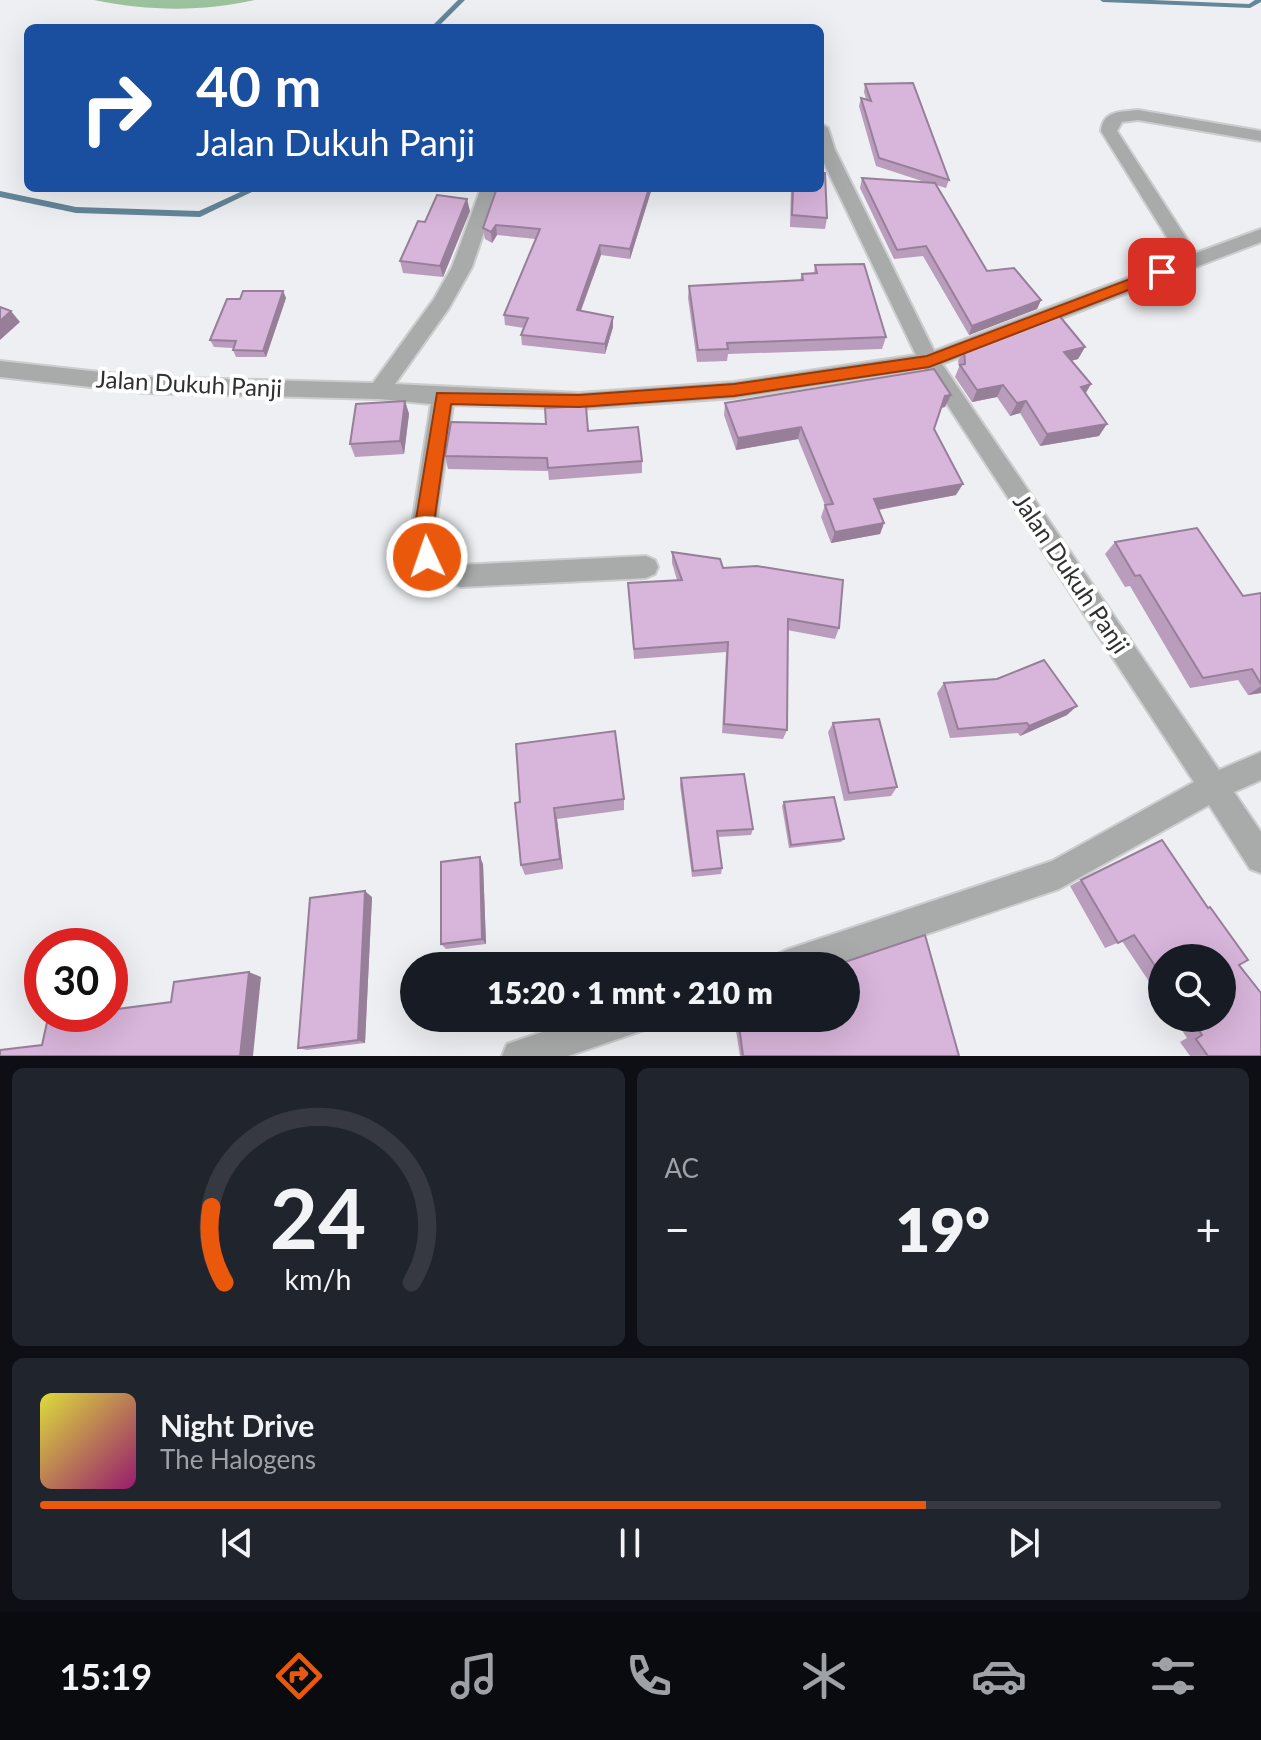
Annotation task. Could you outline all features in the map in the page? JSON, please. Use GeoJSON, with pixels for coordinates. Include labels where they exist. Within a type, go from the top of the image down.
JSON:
{"type":"FeatureCollection","features":[{"type":"Feature","properties":{"kind":"street"},"geometry":{"type":"LineString","coordinates":[[1191,260],[1109,131],[1110,123],[1117,117],[1138,115],[1261,136]]}},
{"type":"Feature","properties":{"kind":"street","name":"Jalan Dukuh Panji"},"geometry":{"type":"LineString","coordinates":[[824,143],[929,361],[1261,858]]}},
{"type":"Feature","properties":{"kind":"street"},"geometry":{"type":"LineString","coordinates":[[379,391],[442,303],[462,267],[489,192]]}},
{"type":"Feature","properties":{"kind":"street","name":"Jalan Dukuh Panji"},"geometry":{"type":"LineString","coordinates":[[0,369],[145,385],[379,391],[443,397],[579,401],[718,391],[929,361],[1261,235]]}},
{"type":"Feature","properties":{"kind":"street"},"geometry":{"type":"LineString","coordinates":[[443,397],[422,537],[427,557],[440,570],[461,576],[646,567]]}},
{"type":"Feature","properties":{"kind":"street"},"geometry":{"type":"LineString","coordinates":[[828,952],[1059,874],[1215,786],[1261,766]]}},
{"type":"Feature","properties":{"kind":"street"},"geometry":{"type":"LineString","coordinates":[[519,1056],[590,1032]]}},
{"type":"Feature","properties":{"kind":"green space"},"geometry":{"type":"Polygon","coordinates":[[[94,0],[255,0],[215,7],[174,9],[94,0]]]}},
{"type":"Feature","properties":{"kind":"building"},"geometry":{"type":"Polygon","coordinates":[[[913,83],[949,180],[879,158],[861,98],[871,101],[865,84],[913,83]]]}},
{"type":"Feature","properties":{"kind":"building"},"geometry":{"type":"Polygon","coordinates":[[[825,173],[827,218],[792,215],[793,192],[824,192],[825,173]]]}},
{"type":"Feature","properties":{"kind":"building"},"geometry":{"type":"Polygon","coordinates":[[[862,178],[935,183],[987,271],[1014,268],[1041,300],[972,326],[926,246],[897,250],[862,178]]]}},
{"type":"Feature","properties":{"kind":"building"},"geometry":{"type":"Polygon","coordinates":[[[496,192],[648,192],[630,249],[600,245],[577,310],[613,317],[605,344],[521,335],[528,318],[504,315],[540,229],[496,225],[491,232],[483,228],[496,192]]]}},
{"type":"Feature","properties":{"kind":"building"},"geometry":{"type":"Polygon","coordinates":[[[437,195],[467,199],[440,266],[400,261],[418,221],[425,222],[437,195]]]}},
{"type":"Feature","properties":{"kind":"building"},"geometry":{"type":"Polygon","coordinates":[[[864,264],[886,337],[727,343],[728,349],[698,350],[689,286],[803,280],[802,274],[817,273],[815,265],[864,264]]]}},
{"type":"Feature","properties":{"kind":"building"},"geometry":{"type":"Polygon","coordinates":[[[243,291],[283,291],[263,351],[233,350],[236,341],[210,340],[227,299],[240,299],[243,291]]]}},
{"type":"Feature","properties":{"kind":"building"},"geometry":{"type":"Polygon","coordinates":[[[0,307],[11,311],[0,321],[0,307]]]}},
{"type":"Feature","properties":{"kind":"building"},"geometry":{"type":"Polygon","coordinates":[[[1057,313],[1085,347],[1064,352],[1091,384],[1081,387],[1107,424],[1047,434],[1026,401],[1017,403],[1003,385],[977,390],[960,365],[965,364],[964,349],[1057,313]]]}},
{"type":"Feature","properties":{"kind":"building"},"geometry":{"type":"Polygon","coordinates":[[[934,369],[951,395],[945,396],[934,429],[963,484],[874,499],[884,523],[835,532],[825,505],[833,504],[801,427],[738,438],[725,403],[934,369]]]}},
{"type":"Feature","properties":{"kind":"building"},"geometry":{"type":"Polygon","coordinates":[[[405,401],[400,441],[350,444],[356,404],[405,401]]]}},
{"type":"Feature","properties":{"kind":"building"},"geometry":{"type":"Polygon","coordinates":[[[586,406],[588,431],[638,427],[642,461],[548,468],[547,458],[445,456],[451,422],[546,424],[545,408],[586,406]]]}},
{"type":"Feature","properties":{"kind":"building"},"geometry":{"type":"Polygon","coordinates":[[[1197,528],[1243,596],[1261,593],[1261,684],[1252,669],[1203,678],[1140,575],[1135,576],[1115,542],[1197,528]]]}},
{"type":"Feature","properties":{"kind":"building"},"geometry":{"type":"Polygon","coordinates":[[[672,552],[720,559],[723,568],[757,566],[843,580],[839,628],[788,619],[787,730],[724,724],[728,642],[634,649],[628,583],[682,580],[672,552]]]}},
{"type":"Feature","properties":{"kind":"building"},"geometry":{"type":"Polygon","coordinates":[[[1044,660],[1077,706],[1029,726],[1027,723],[958,729],[944,683],[997,679],[1044,660]]]}},
{"type":"Feature","properties":{"kind":"building"},"geometry":{"type":"Polygon","coordinates":[[[879,719],[897,787],[849,793],[833,723],[879,719]]]}},
{"type":"Feature","properties":{"kind":"building"},"geometry":{"type":"Polygon","coordinates":[[[615,731],[624,799],[554,808],[560,859],[521,865],[515,803],[520,802],[516,744],[615,731]]]}},
{"type":"Feature","properties":{"kind":"building"},"geometry":{"type":"Polygon","coordinates":[[[744,774],[753,829],[717,831],[722,868],[693,871],[681,778],[744,774]]]}},
{"type":"Feature","properties":{"kind":"building"},"geometry":{"type":"Polygon","coordinates":[[[834,797],[844,839],[791,845],[784,802],[834,797]]]}},
{"type":"Feature","properties":{"kind":"building"},"geometry":{"type":"Polygon","coordinates":[[[1162,840],[1248,960],[1239,965],[1261,993],[1261,1056],[1208,1056],[1196,1039],[1202,1035],[1200,1032],[1236,1032],[1236,944],[1148,944],[1148,956],[1134,935],[1118,943],[1081,880],[1162,840]]]}},
{"type":"Feature","properties":{"kind":"building"},"geometry":{"type":"Polygon","coordinates":[[[480,857],[482,939],[441,944],[441,862],[480,857]]]}},
{"type":"Feature","properties":{"kind":"building"},"geometry":{"type":"Polygon","coordinates":[[[365,891],[358,1040],[298,1048],[310,898],[365,891]]]}},
{"type":"Feature","properties":{"kind":"building"},"geometry":{"type":"Polygon","coordinates":[[[925,935],[959,1056],[743,1056],[740,1032],[860,1032],[860,957],[925,935]]]}},
{"type":"Feature","properties":{"kind":"building"},"geometry":{"type":"Polygon","coordinates":[[[249,972],[240,1056],[0,1056],[0,1050],[42,1045],[45,1032],[128,1032],[128,1008],[171,1002],[174,982],[249,972]]]}},
{"type":"Feature","properties":{"kind":"waterway"},"geometry":{"type":"LineString","coordinates":[[437,24],[462,0]]}},
{"type":"Feature","properties":{"kind":"waterway"},"geometry":{"type":"LineString","coordinates":[[1103,0],[1250,6],[1260,0]]}},
{"type":"Feature","properties":{"kind":"waterway"},"geometry":{"type":"LineString","coordinates":[[0,194],[76,210],[200,214],[247,192]]}},
{"type":"Feature","properties":{"kind":"route"},"geometry":{"type":"LineString","coordinates":[[427,557],[422,537],[443,397],[579,401],[734,390],[929,361],[1162,272]]}}]}
